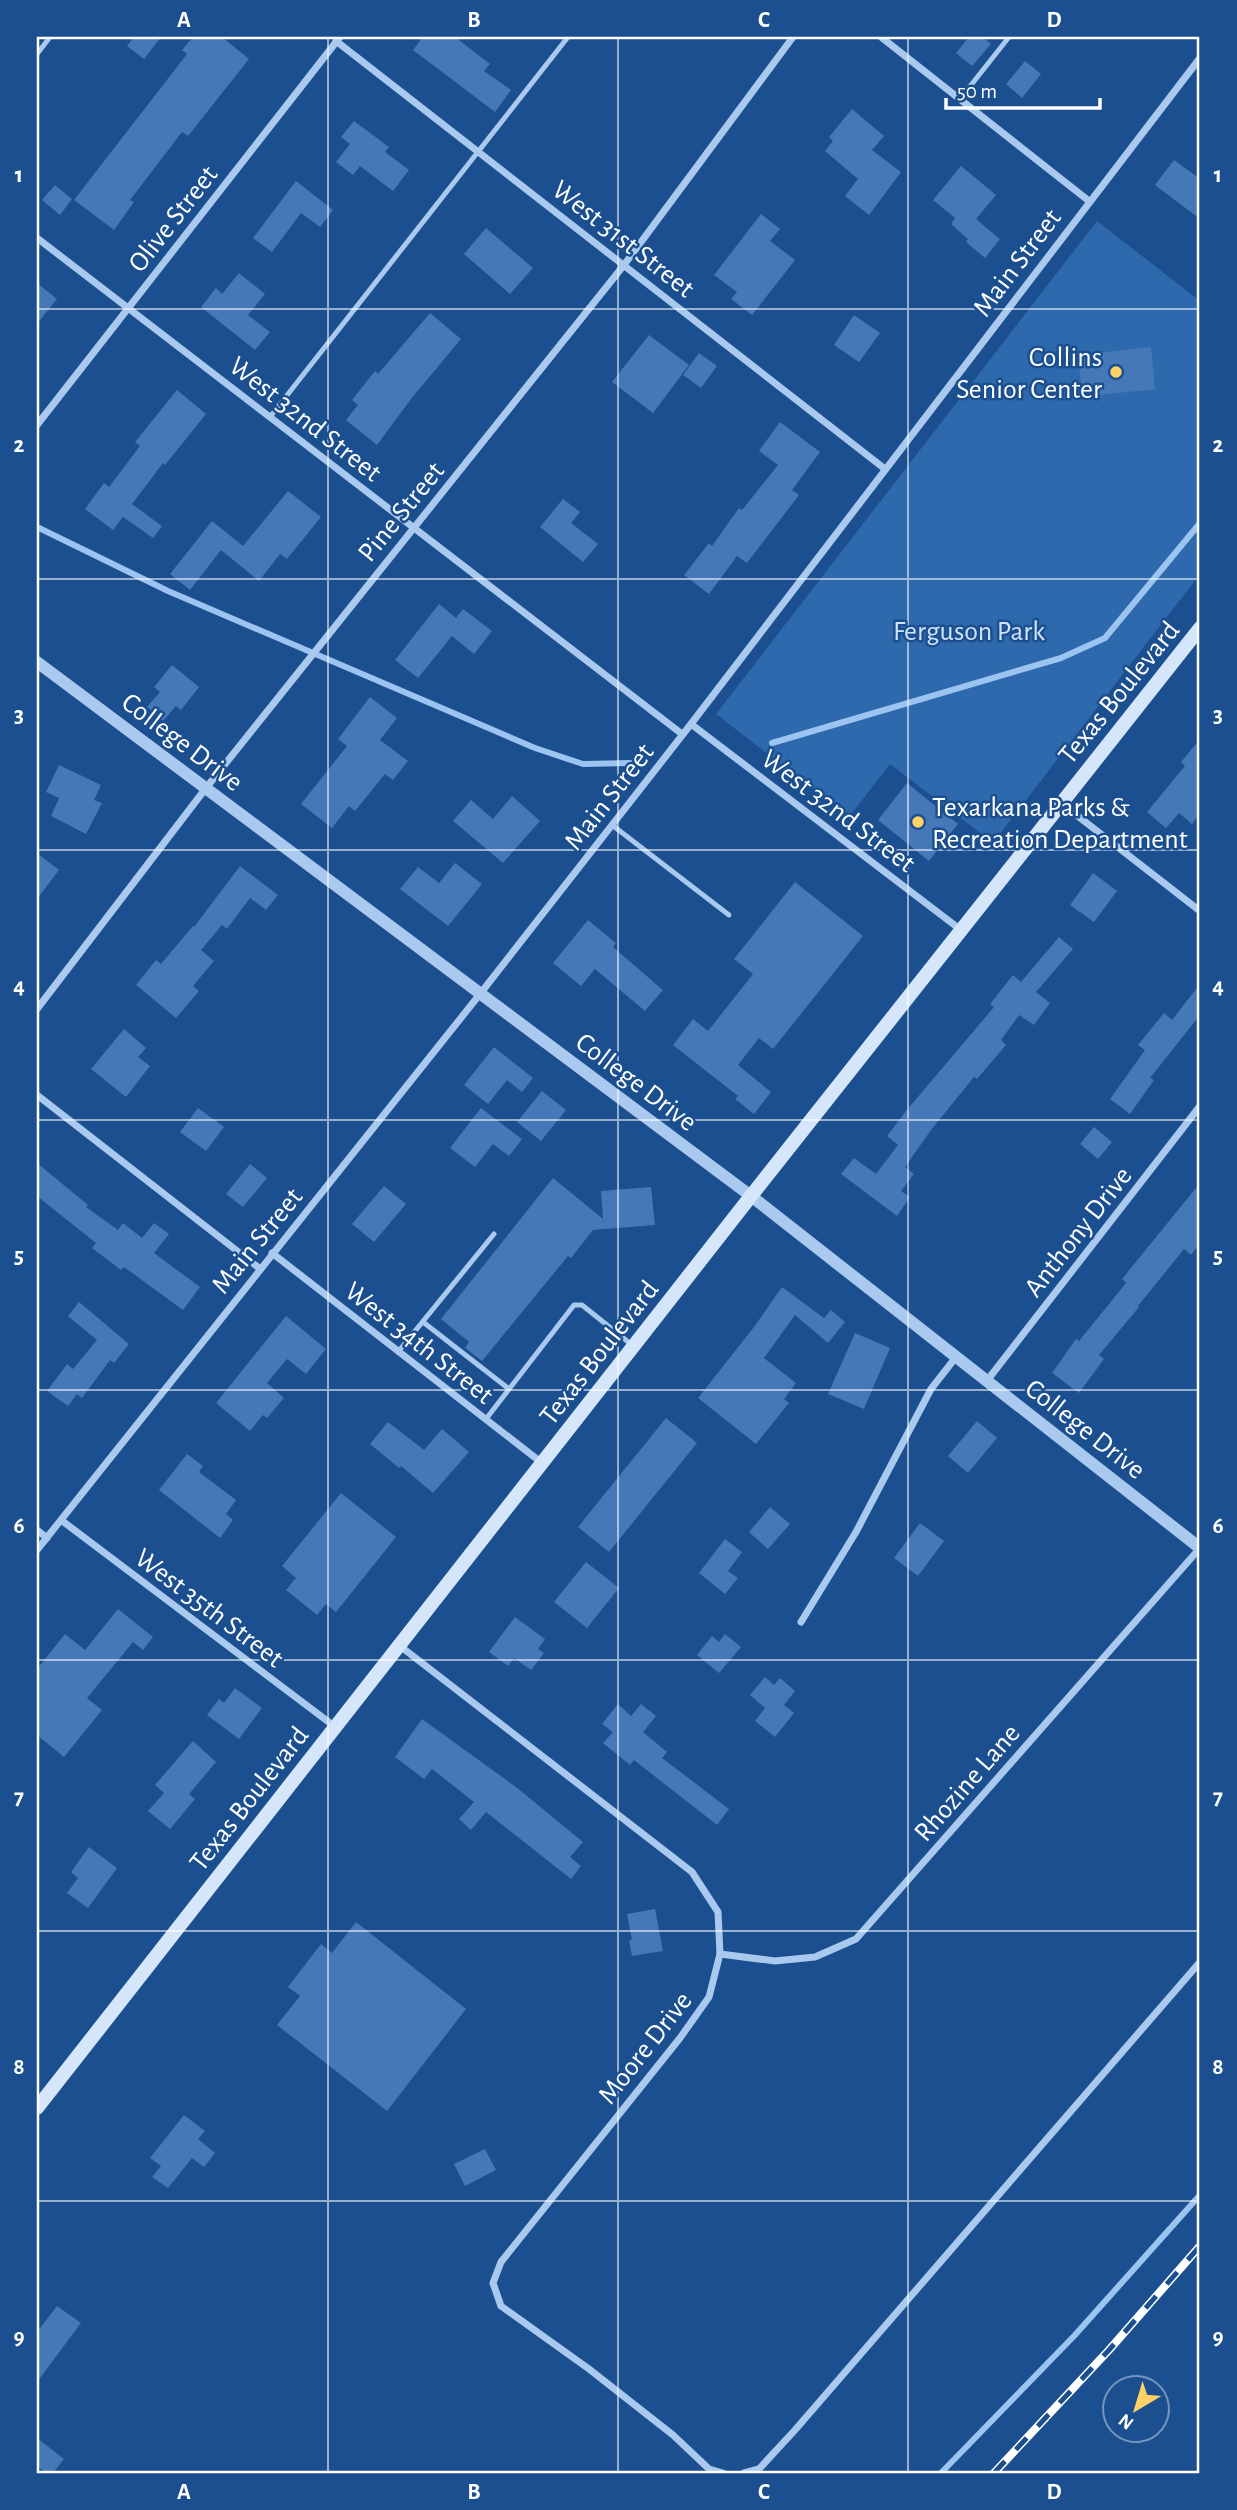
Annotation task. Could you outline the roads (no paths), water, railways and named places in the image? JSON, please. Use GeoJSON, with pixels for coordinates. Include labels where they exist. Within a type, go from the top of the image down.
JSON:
{"type":"FeatureCollection","features":[{"type":"Feature","properties":{"kind":"main road","name":"Texas Boulevard"},"geometry":{"type":"LineString","coordinates":[[37,2108],[1200,628]]}},
{"type":"Feature","properties":{"kind":"street","name":"Pine Street"},"geometry":{"type":"LineString","coordinates":[[37,1009],[206,788],[624,265],[793,37]]}},
{"type":"Feature","properties":{"kind":"street"},"geometry":{"type":"LineString","coordinates":[[881,37],[1089,201]]}},
{"type":"Feature","properties":{"kind":"street","name":"West 31st Street"},"geometry":{"type":"LineString","coordinates":[[338,39],[885,469]]}},
{"type":"Feature","properties":{"kind":"street","name":"Olive Street"},"geometry":{"type":"LineString","coordinates":[[37,425],[338,39]]}},
{"type":"Feature","properties":{"kind":"street","name":"Main Street"},"geometry":{"type":"LineString","coordinates":[[37,1550],[259,1268],[480,994],[691,724],[1200,58]]}},
{"type":"Feature","properties":{"kind":"street","name":"West 32nd Street"},"geometry":{"type":"LineString","coordinates":[[37,238],[682,734]]}},
{"type":"Feature","properties":{"kind":"street","name":"College Drive"},"geometry":{"type":"LineString","coordinates":[[37,662],[751,1196],[1200,1548]]}},
{"type":"Feature","properties":{"kind":"street","name":"West 32nd Street"},"geometry":{"type":"LineString","coordinates":[[691,724],[961,930]]}},
{"type":"Feature","properties":{"kind":"street"},"geometry":{"type":"LineString","coordinates":[[1061,803],[1200,911]]}},
{"type":"Feature","properties":{"kind":"street"},"geometry":{"type":"LineString","coordinates":[[37,1096],[259,1268]]}},
{"type":"Feature","properties":{"kind":"street","name":"Anthony Drive"},"geometry":{"type":"LineString","coordinates":[[986,1382],[1200,1106]]}},
{"type":"Feature","properties":{"kind":"street","name":"West 34th Street"},"geometry":{"type":"LineString","coordinates":[[272,1253],[542,1463]]}},
{"type":"Feature","properties":{"kind":"street"},"geometry":{"type":"LineString","coordinates":[[801,1622],[856,1532],[931,1389],[956,1357]]}},
{"type":"Feature","properties":{"kind":"street","name":"West 35th Street"},"geometry":{"type":"LineString","coordinates":[[61,1520],[334,1727]]}},
{"type":"Feature","properties":{"kind":"street"},"geometry":{"type":"LineString","coordinates":[[37,1530],[47,1538]]}},
{"type":"Feature","properties":{"kind":"street","name":"Rhozine Lane"},"geometry":{"type":"LineString","coordinates":[[720,1954],[775,1961],[815,1956],[856,1939],[1200,1548]]}},
{"type":"Feature","properties":{"kind":"street","name":"Moore Drive"},"geometry":{"type":"LineString","coordinates":[[400,1646],[692,1872],[718,1912],[720,1954],[709,1997],[680,2038],[501,2262],[493,2283],[501,2306],[589,2369],[673,2435],[709,2469],[723,2473]]}},
{"type":"Feature","properties":{"kind":"street"},"geometry":{"type":"LineString","coordinates":[[744,2473],[759,2469],[794,2430],[1200,1962]]}},
{"type":"Feature","properties":{"kind":"lane"},"geometry":{"type":"LineString","coordinates":[[37,54],[50,37]]}},
{"type":"Feature","properties":{"kind":"lane"},"geometry":{"type":"LineString","coordinates":[[270,417],[568,37]]}},
{"type":"Feature","properties":{"kind":"lane"},"geometry":{"type":"LineString","coordinates":[[960,99],[1009,37]]}},
{"type":"Feature","properties":{"kind":"lane"},"geometry":{"type":"LineString","coordinates":[[612,825],[729,915]]}},
{"type":"Feature","properties":{"kind":"lane"},"geometry":{"type":"LineString","coordinates":[[398,1352],[494,1234]]}},
{"type":"Feature","properties":{"kind":"lane"},"geometry":{"type":"LineString","coordinates":[[486,1419],[574,1305],[582,1305],[634,1346]]}},
{"type":"Feature","properties":{"kind":"lane"},"geometry":{"type":"LineString","coordinates":[[423,1322],[509,1389]]}},
{"type":"Feature","properties":{"kind":"waterway"},"geometry":{"type":"LineString","coordinates":[[772,743],[1061,658],[1105,638],[1200,523]]}},
{"type":"Feature","properties":{"kind":"waterway"},"geometry":{"type":"LineString","coordinates":[[37,527],[168,591],[535,748],[583,764],[630,763]]}},
{"type":"Feature","properties":{"kind":"waterway"},"geometry":{"type":"LineString","coordinates":[[941,2473],[1075,2335],[1200,2195]]}},
{"type":"Feature","properties":{"kind":"railway"},"geometry":{"type":"LineString","coordinates":[[994,2473],[1109,2350],[1200,2246]]}},
{"type":"Feature","properties":{"kind":"place","name":"Collins Senior Center"},"geometry":{"type":"Point","coordinates":[1116,372]}},
{"type":"Feature","properties":{"kind":"place","name":"Texarkana Parks & Recreation Department"},"geometry":{"type":"Point","coordinates":[918,822]}},
{"type":"Feature","properties":{"kind":"park label","name":"Ferguson Park"},"geometry":{"type":"Point","coordinates":[969,630]}}]}
